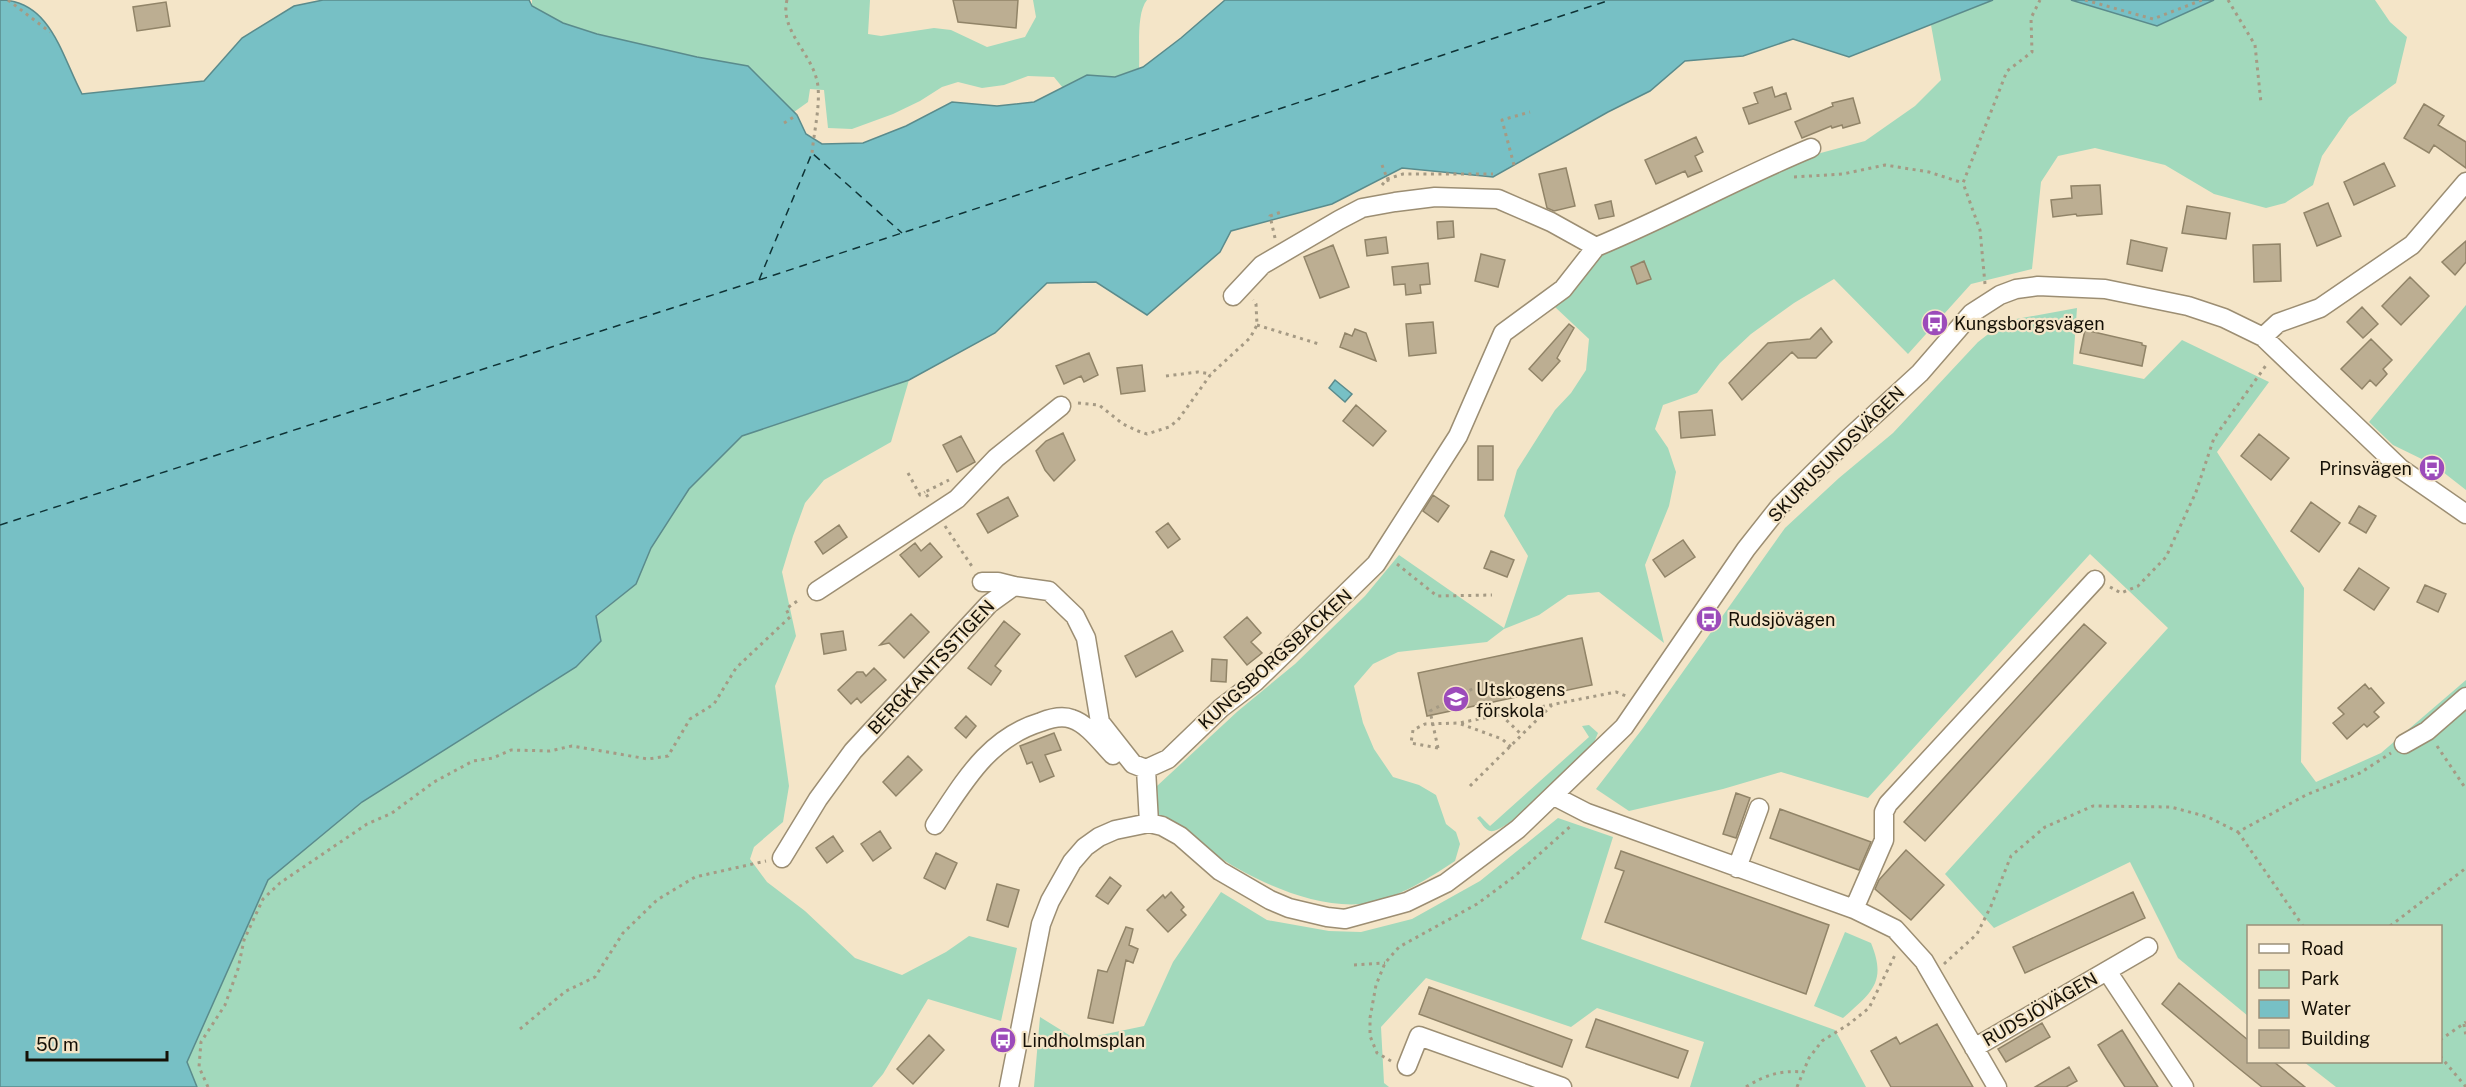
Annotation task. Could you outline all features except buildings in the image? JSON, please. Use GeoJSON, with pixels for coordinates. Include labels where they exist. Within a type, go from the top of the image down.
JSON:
{"type":"FeatureCollection","features":[{"type":"Feature","properties":{"kind":"street"},"geometry":{"type":"LineString","coordinates":[[1238,290],[1262,264],[1362,208],[1435,197],[1497,199],[1551,222],[1596,248],[1635,231],[1704,195],[1811,148]]}},
{"type":"Feature","properties":{"kind":"street"},"geometry":{"type":"LineString","coordinates":[[2263,337],[2278,323],[2320,308],[2412,244],[2466,182]]}},
{"type":"Feature","properties":{"kind":"street","name":"KUNGSBORGSBACKEN"},"geometry":{"type":"LineString","coordinates":[[1140,767],[1168,759],[1221,708],[1278,661],[1349,592],[1383,554],[1458,436],[1503,333],[1563,289],[1596,248]]}},
{"type":"Feature","properties":{"kind":"street","name":"SKURUSUNDSVÄGEN"},"geometry":{"type":"LineString","coordinates":[[1149,823],[1162,826],[1180,836],[1220,871],[1270,900],[1289,908],[1345,919],[1407,902],[1446,883],[1511,835],[1624,727],[1746,549],[1779,506],[1920,373],[1972,314],[2016,289],[2038,286],[2105,289],[2188,306],[2224,318],[2263,337],[2401,469],[2466,514]]}},
{"type":"Feature","properties":{"kind":"street"},"geometry":{"type":"LineString","coordinates":[[817,591],[957,499],[996,458],[1061,406]]}},
{"type":"Feature","properties":{"kind":"street"},"geometry":{"type":"LineString","coordinates":[[1854,909],[1884,840],[1884,812],[1888,804],[2095,580]]}},
{"type":"Feature","properties":{"kind":"street"},"geometry":{"type":"LineString","coordinates":[[982,582],[998,582],[1049,591],[1075,616],[1086,638],[1101,722],[1140,767],[1149,823],[1115,830],[1099,837],[1085,848],[1072,862],[1050,901],[1037,944],[1009,1087]]}},
{"type":"Feature","properties":{"kind":"street","name":"BERGKANTSSTIGEN"},"geometry":{"type":"LineString","coordinates":[[782,858],[818,799],[854,751],[989,604],[1014,586]]}},
{"type":"Feature","properties":{"kind":"street"},"geometry":{"type":"LineString","coordinates":[[2404,744],[2427,731],[2466,697]]}},
{"type":"Feature","properties":{"kind":"street"},"geometry":{"type":"LineString","coordinates":[[935,825],[966,780],[998,744],[1021,729],[1041,721],[1059,717],[1073,719],[1084,726],[1118,760],[1140,767]]}},
{"type":"Feature","properties":{"kind":"street","name":"RUDSJÖVÄGEN"},"geometry":{"type":"LineString","coordinates":[[1554,796],[1587,813],[1854,909],[1895,928],[1924,961],[1997,1087]]}},
{"type":"Feature","properties":{"kind":"street"},"geometry":{"type":"LineString","coordinates":[[1737,868],[1759,808]]}},
{"type":"Feature","properties":{"kind":"street","name":"RUDSJÖVÄGEN"},"geometry":{"type":"LineString","coordinates":[[1974,1048],[2148,947]]}},
{"type":"Feature","properties":{"kind":"street","name":"RUDSJÖVÄGEN"},"geometry":{"type":"LineString","coordinates":[[2107,971],[2184,1087]]}},
{"type":"Feature","properties":{"kind":"street"},"geometry":{"type":"LineString","coordinates":[[1407,1066],[1419,1036],[1562,1087]]}},
{"type":"Feature","properties":{"kind":"path"},"geometry":{"type":"LineString","coordinates":[[8,0],[50,32]]}},
{"type":"Feature","properties":{"kind":"path"},"geometry":{"type":"LineString","coordinates":[[787,0],[784,11],[795,38],[813,67],[818,88],[812,153]]}},
{"type":"Feature","properties":{"kind":"path"},"geometry":{"type":"LineString","coordinates":[[1986,288],[1980,230],[1963,183],[2007,71],[2032,52],[2031,18],[2040,0]]}},
{"type":"Feature","properties":{"kind":"path"},"geometry":{"type":"LineString","coordinates":[[2085,0],[2153,19],[2202,0]]}},
{"type":"Feature","properties":{"kind":"path"},"geometry":{"type":"LineString","coordinates":[[2228,0],[2255,45],[2261,103]]}},
{"type":"Feature","properties":{"kind":"path"},"geometry":{"type":"LineString","coordinates":[[1514,165],[1502,120],[1530,112]]}},
{"type":"Feature","properties":{"kind":"path"},"geometry":{"type":"LineString","coordinates":[[784,123],[797,115]]}},
{"type":"Feature","properties":{"kind":"path"},"geometry":{"type":"LineString","coordinates":[[1382,165],[1390,188]]}},
{"type":"Feature","properties":{"kind":"path"},"geometry":{"type":"LineString","coordinates":[[1785,177],[1843,174],[1885,165],[1929,172],[1963,183]]}},
{"type":"Feature","properties":{"kind":"path"},"geometry":{"type":"LineString","coordinates":[[1387,179],[1402,174],[1493,174]]}},
{"type":"Feature","properties":{"kind":"path"},"geometry":{"type":"LineString","coordinates":[[1272,225],[1270,216],[1284,212]]}},
{"type":"Feature","properties":{"kind":"path"},"geometry":{"type":"LineString","coordinates":[[1061,406],[1077,403],[1099,405],[1131,429],[1147,434],[1169,427],[1178,420],[1211,374],[1250,338],[1257,325],[1256,304],[1238,290]]}},
{"type":"Feature","properties":{"kind":"path"},"geometry":{"type":"LineString","coordinates":[[1257,325],[1319,344]]}},
{"type":"Feature","properties":{"kind":"path"},"geometry":{"type":"LineString","coordinates":[[2095,580],[2121,593],[2138,586],[2166,557],[2196,492],[2214,438],[2270,359]]}},
{"type":"Feature","properties":{"kind":"path"},"geometry":{"type":"LineString","coordinates":[[1166,376],[1198,372],[1211,374]]}},
{"type":"Feature","properties":{"kind":"path"},"geometry":{"type":"LineString","coordinates":[[908,473],[920,495],[925,492]]}},
{"type":"Feature","properties":{"kind":"path"},"geometry":{"type":"LineString","coordinates":[[937,513],[982,582]]}},
{"type":"Feature","properties":{"kind":"path"},"geometry":{"type":"LineString","coordinates":[[1383,554],[1437,596],[1492,595]]}},
{"type":"Feature","properties":{"kind":"path"},"geometry":{"type":"LineString","coordinates":[[208,1087],[199,1067],[201,1042],[225,1005],[238,969],[244,940],[263,899],[280,883],[367,825],[392,813],[434,782],[473,761],[493,758],[511,750],[550,752],[572,746],[648,759],[668,756],[690,719],[714,704],[736,668],[790,617],[786,609],[796,601],[817,591]]}},
{"type":"Feature","properties":{"kind":"path"},"geometry":{"type":"LineString","coordinates":[[1476,687],[1430,711],[1438,748],[1411,743],[1413,730],[1425,724],[1459,723],[1616,692],[1631,698]]}},
{"type":"Feature","properties":{"kind":"path"},"geometry":{"type":"LineString","coordinates":[[1470,786],[1553,704]]}},
{"type":"Feature","properties":{"kind":"path"},"geometry":{"type":"LineString","coordinates":[[1501,715],[1522,735]]}},
{"type":"Feature","properties":{"kind":"path"},"geometry":{"type":"LineString","coordinates":[[1459,723],[1502,739],[1511,747]]}},
{"type":"Feature","properties":{"kind":"path"},"geometry":{"type":"LineString","coordinates":[[2427,731],[2466,789]]}},
{"type":"Feature","properties":{"kind":"path"},"geometry":{"type":"LineString","coordinates":[[2238,832],[2306,795],[2360,773],[2404,744]]}},
{"type":"Feature","properties":{"kind":"path"},"geometry":{"type":"LineString","coordinates":[[1940,967],[1977,934],[2011,856],[2045,827],[2092,806],[2171,807],[2208,818],[2238,832],[2302,925]]}},
{"type":"Feature","properties":{"kind":"path"},"geometry":{"type":"LineString","coordinates":[[1407,1066],[1377,1053],[1370,1036],[1370,1018],[1376,985],[1385,963],[1399,947],[1477,904],[1515,876],[1578,820]]}},
{"type":"Feature","properties":{"kind":"path"},"geometry":{"type":"LineString","coordinates":[[520,1029],[566,991],[595,977],[622,933],[657,900],[696,877],[782,858]]}},
{"type":"Feature","properties":{"kind":"path"},"geometry":{"type":"LineString","coordinates":[[2393,925],[2466,868]]}},
{"type":"Feature","properties":{"kind":"path"},"geometry":{"type":"LineString","coordinates":[[1797,1087],[1809,1058],[1822,1041],[1869,1008],[1899,948]]}},
{"type":"Feature","properties":{"kind":"path"},"geometry":{"type":"LineString","coordinates":[[1354,965],[1385,963]]}},
{"type":"Feature","properties":{"kind":"path"},"geometry":{"type":"LineString","coordinates":[[2442,1039],[2465,1023],[2466,1036]]}},
{"type":"Feature","properties":{"kind":"path"},"geometry":{"type":"LineString","coordinates":[[2442,1058],[2466,1087]]}},
{"type":"Feature","properties":{"kind":"path"},"geometry":{"type":"LineString","coordinates":[[1746,1087],[1762,1077],[1785,1070],[1803,1071]]}},
{"type":"Feature","properties":{"kind":"green space"},"geometry":{"type":"Polygon","coordinates":[[[532,0],[870,0],[868,34],[881,36],[934,28],[951,30],[987,47],[1025,37],[1036,17],[1033,0],[1147,0],[1140,22],[1139,68],[1115,77],[1087,75],[1063,88],[1054,77],[1028,76],[1004,85],[982,88],[958,82],[942,87],[893,114],[852,129],[828,128],[824,90],[810,89],[808,102],[794,112],[748,66],[597,34],[563,23],[532,6],[532,0]]]}},
{"type":"Feature","properties":{"kind":"green space"},"geometry":{"type":"Polygon","coordinates":[[[1993,0],[2071,0],[2157,26],[2214,0],[2375,0],[2390,22],[2407,37],[2396,83],[2349,117],[2322,156],[2313,185],[2285,203],[2266,208],[2214,194],[2165,165],[2095,148],[2058,156],[2041,182],[2032,269],[1971,284],[1908,354],[1834,279],[1794,303],[1751,334],[1720,363],[1697,393],[1663,405],[1655,429],[1668,448],[1676,472],[1669,506],[1645,565],[1664,643],[1599,592],[1568,595],[1539,615],[1504,629],[1487,642],[1398,652],[1373,664],[1354,686],[1363,723],[1374,749],[1393,777],[1419,785],[1436,795],[1446,824],[1456,832],[1460,844],[1455,861],[1435,874],[1403,892],[1369,903],[1332,903],[1312,899],[1255,878],[1214,853],[1177,824],[1158,817],[1157,786],[1238,711],[1295,664],[1365,596],[1399,555],[1504,628],[1528,556],[1504,516],[1517,470],[1555,410],[1571,393],[1586,370],[1589,339],[1555,307],[1571,292],[1601,254],[1817,154],[1865,141],[1915,106],[1941,80],[1931,25],[1993,0]]]}},
{"type":"Feature","properties":{"kind":"green space"},"geometry":{"type":"Polygon","coordinates":[[[2466,305],[2466,490],[2434,465],[2393,445],[2369,422],[2466,305]]]}},
{"type":"Feature","properties":{"kind":"green space"},"geometry":{"type":"Polygon","coordinates":[[[2077,308],[2073,364],[2144,379],[2182,340],[2269,382],[2217,452],[2304,588],[2301,762],[2316,782],[2381,753],[2466,680],[2466,1087],[2336,1087],[2305,1063],[2442,1063],[2442,925],[2247,925],[2247,1015],[2178,958],[2130,862],[1994,928],[1945,874],[2168,628],[2090,554],[1868,798],[1781,772],[1723,789],[1629,811],[1596,789],[1643,728],[1785,528],[1839,478],[1893,433],[1978,342],[2005,321],[2077,308]]]}},
{"type":"Feature","properties":{"kind":"green space"},"geometry":{"type":"Polygon","coordinates":[[[909,380],[891,442],[824,480],[805,503],[793,536],[782,572],[796,636],[775,686],[789,786],[783,822],[754,847],[750,859],[767,882],[805,911],[855,958],[902,975],[946,952],[969,936],[1017,948],[1001,1021],[928,999],[883,1074],[872,1087],[197,1087],[187,1062],[268,880],[362,802],[526,698],[596,617],[636,584],[651,548],[689,489],[742,436],[909,380]]]}},
{"type":"Feature","properties":{"kind":"green space"},"geometry":{"type":"Polygon","coordinates":[[[1589,725],[1598,733],[1593,745],[1558,780],[1526,810],[1499,829],[1490,831],[1485,828],[1477,818],[1480,816],[1490,826],[1589,737],[1582,726],[1589,725]]]}},
{"type":"Feature","properties":{"kind":"green space"},"geometry":{"type":"Polygon","coordinates":[[[1558,818],[1613,837],[1581,939],[1835,1030],[1866,1087],[1690,1087],[1704,1042],[1597,1008],[1571,1027],[1426,978],[1381,1027],[1384,1083],[1389,1087],[1034,1087],[1040,1017],[1077,1040],[1144,1026],[1173,962],[1221,892],[1267,920],[1329,931],[1361,932],[1412,919],[1480,881],[1558,818]]]}},
{"type":"Feature","properties":{"kind":"green space"},"geometry":{"type":"Polygon","coordinates":[[[1845,932],[1871,943],[1876,956],[1877,977],[1869,993],[1843,1018],[1814,1006],[1845,932]]]}},
{"type":"Feature","properties":{"kind":"water"},"geometry":{"type":"Polygon","coordinates":[[[0,0],[32,9],[43,20],[61,48],[82,94],[204,81],[242,38],[294,6],[323,0],[529,0],[532,6],[563,23],[597,34],[748,66],[797,115],[806,134],[822,144],[863,143],[906,126],[952,102],[997,106],[1034,102],[1087,75],[1115,77],[1143,67],[1225,0],[1993,0],[1849,57],[1793,39],[1743,56],[1685,61],[1650,91],[1493,177],[1402,168],[1332,204],[1231,231],[1220,252],[1147,315],[1096,282],[1047,283],[995,333],[909,380],[742,436],[689,489],[651,548],[636,584],[596,616],[601,641],[576,667],[362,802],[268,880],[187,1062],[197,1087],[0,1087],[0,0]]]}},
{"type":"Feature","properties":{"kind":"water"},"geometry":{"type":"Polygon","coordinates":[[[2071,0],[2214,0],[2157,26],[2071,0]]]}},
{"type":"Feature","properties":{"kind":"water"},"geometry":{"type":"Polygon","coordinates":[[[1335,380],[1352,394],[1345,402],[1329,388],[1335,380]]]}},
{"type":"Feature","properties":{"kind":"ferry route"},"geometry":{"type":"LineString","coordinates":[[0,525],[759,280],[1610,0]]}},
{"type":"Feature","properties":{"kind":"ferry route"},"geometry":{"type":"LineString","coordinates":[[759,280],[812,153],[902,233]]}},
{"type":"Feature","properties":{"kind":"place","name":"Kungsborgsvägen"},"geometry":{"type":"Point","coordinates":[1935,323]}},
{"type":"Feature","properties":{"kind":"place","name":"Prinsvägen"},"geometry":{"type":"Point","coordinates":[2432,468]}},
{"type":"Feature","properties":{"kind":"place","name":"Rudsjövägen"},"geometry":{"type":"Point","coordinates":[1709,619]}},
{"type":"Feature","properties":{"kind":"place","name":"Utskogens förskola"},"geometry":{"type":"Point","coordinates":[1456,699]}},
{"type":"Feature","properties":{"kind":"place","name":"Lindholmsplan"},"geometry":{"type":"Point","coordinates":[1003,1040]}}]}
